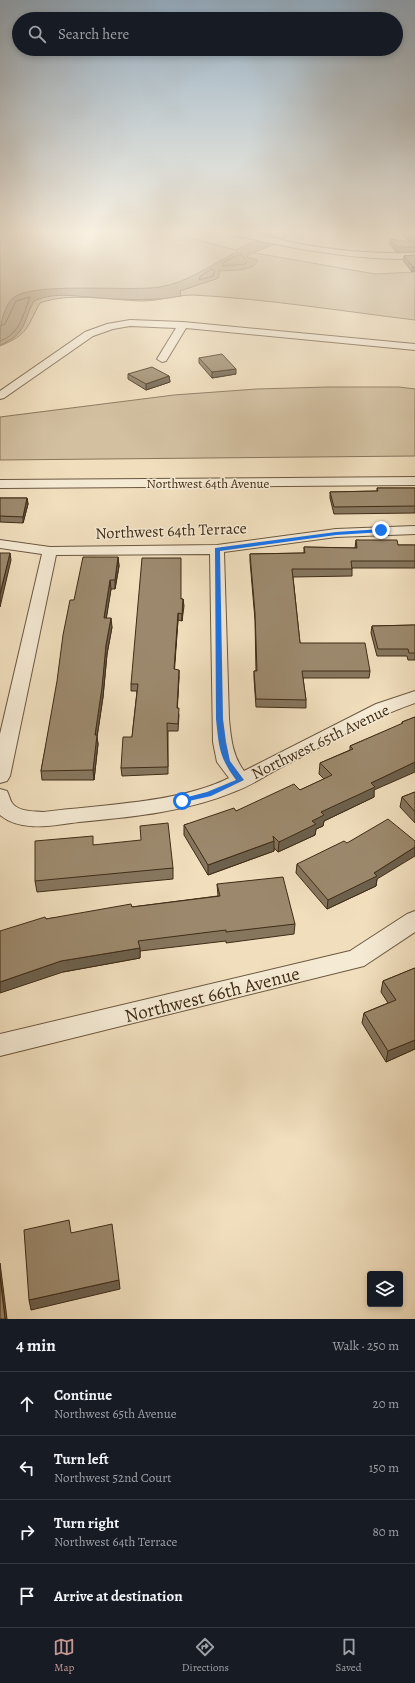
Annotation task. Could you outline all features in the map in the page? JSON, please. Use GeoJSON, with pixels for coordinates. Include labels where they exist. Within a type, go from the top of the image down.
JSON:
{"type":"FeatureCollection","features":[{"type":"Feature","properties":{"kind":"street"},"geometry":{"type":"LineString","coordinates":[[0,396],[88,334],[111,326],[130,323],[183,325],[415,347]]}},
{"type":"Feature","properties":{"kind":"street"},"geometry":{"type":"LineString","coordinates":[[162,359],[183,325]]}},
{"type":"Feature","properties":{"kind":"street","name":"Northwest 64th Avenue"},"geometry":{"type":"LineString","coordinates":[[0,475],[415,472]]}},
{"type":"Feature","properties":{"kind":"street","name":"Northwest 64th Avenue"},"geometry":{"type":"LineString","coordinates":[[0,484],[415,481]]}},
{"type":"Feature","properties":{"kind":"street","name":"Northwest 64th Terrace"},"geometry":{"type":"LineString","coordinates":[[0,544],[50,551],[217,549],[336,533],[415,530]]}},
{"type":"Feature","properties":{"kind":"street"},"geometry":{"type":"LineString","coordinates":[[217,549],[220,719],[222,742],[227,762],[241,780]]}},
{"type":"Feature","properties":{"kind":"street"},"geometry":{"type":"LineString","coordinates":[[0,776],[50,551]]}},
{"type":"Feature","properties":{"kind":"street","name":"Northwest 65th Avenue"},"geometry":{"type":"LineString","coordinates":[[0,796],[6,809],[15,815],[26,819],[43,819],[182,801],[209,794],[241,780],[382,708],[415,697]]}},
{"type":"Feature","properties":{"kind":"street","name":"Northwest 66th Avenue"},"geometry":{"type":"LineString","coordinates":[[0,1045],[356,959],[415,920]]}},
{"type":"Feature","properties":{"kind":"shaded area"},"geometry":{"type":"Polygon","coordinates":[[[0,292],[415,292],[415,320],[276,302],[193,295],[142,301],[77,297],[64,298],[40,303],[22,334],[0,346],[0,292]]]}},
{"type":"Feature","properties":{"kind":"shaded area"},"geometry":{"type":"Polygon","coordinates":[[[399,387],[415,389],[415,456],[0,460],[0,417],[174,395],[257,389],[399,387]]]}},
{"type":"Feature","properties":{"kind":"water"},"geometry":{"type":"Polygon","coordinates":[[[32,292],[180,292],[181,296],[141,300],[59,295],[42,298],[34,301],[23,327],[15,337],[0,345],[1,327],[5,309],[12,299],[32,292]]]}},
{"type":"Feature","properties":{"kind":"building"},"geometry":{"type":"Polygon","coordinates":[[[222,354],[236,369],[212,372],[199,358],[222,354]]]}},
{"type":"Feature","properties":{"kind":"building"},"geometry":{"type":"Polygon","coordinates":[[[152,367],[169,376],[146,384],[128,374],[152,367]]]}},
{"type":"Feature","properties":{"kind":"building"},"geometry":{"type":"Polygon","coordinates":[[[377,488],[415,488],[415,506],[334,507],[330,492],[378,491],[377,488]]]}},
{"type":"Feature","properties":{"kind":"building"},"geometry":{"type":"Polygon","coordinates":[[[0,498],[27,498],[23,517],[0,516],[0,498]]]}},
{"type":"Feature","properties":{"kind":"building"},"geometry":{"type":"Polygon","coordinates":[[[356,540],[397,540],[398,545],[415,545],[415,561],[351,561],[352,569],[292,569],[300,643],[365,643],[370,671],[302,671],[306,700],[256,699],[254,671],[257,671],[255,613],[250,554],[305,553],[304,547],[357,548],[356,540]]]}},
{"type":"Feature","properties":{"kind":"building"},"geometry":{"type":"Polygon","coordinates":[[[0,553],[10,553],[0,594],[0,553]]]}},
{"type":"Feature","properties":{"kind":"building"},"geometry":{"type":"Polygon","coordinates":[[[83,557],[118,557],[115,580],[110,580],[104,618],[111,618],[106,645],[102,688],[95,735],[97,735],[93,770],[41,771],[57,681],[63,635],[70,600],[74,600],[83,557]]]}},
{"type":"Feature","properties":{"kind":"building"},"geometry":{"type":"Polygon","coordinates":[[[142,558],[181,558],[181,599],[183,599],[182,614],[178,613],[174,669],[179,670],[177,708],[179,708],[178,724],[167,723],[168,767],[121,768],[123,737],[132,737],[138,684],[131,684],[142,558]]]}},
{"type":"Feature","properties":{"kind":"building"},"geometry":{"type":"Polygon","coordinates":[[[415,625],[415,653],[409,653],[408,649],[378,649],[372,626],[415,625]]]}},
{"type":"Feature","properties":{"kind":"building"},"geometry":{"type":"Polygon","coordinates":[[[415,717],[415,762],[371,783],[375,787],[321,812],[324,815],[312,821],[316,824],[279,842],[273,836],[274,841],[208,865],[184,825],[234,808],[236,811],[294,784],[300,790],[332,775],[320,763],[353,749],[350,746],[415,717]]]}},
{"type":"Feature","properties":{"kind":"building"},"geometry":{"type":"Polygon","coordinates":[[[415,792],[415,812],[402,797],[415,792]]]}},
{"type":"Feature","properties":{"kind":"building"},"geometry":{"type":"Polygon","coordinates":[[[388,819],[415,841],[415,847],[374,873],[377,876],[328,900],[297,864],[344,841],[347,843],[388,819]]]}},
{"type":"Feature","properties":{"kind":"building"},"geometry":{"type":"Polygon","coordinates":[[[168,823],[173,868],[35,881],[35,841],[93,836],[93,845],[141,840],[140,826],[168,823]]]}},
{"type":"Feature","properties":{"kind":"building"},"geometry":{"type":"Polygon","coordinates":[[[283,877],[295,924],[226,932],[226,930],[138,941],[140,948],[61,961],[0,982],[0,931],[45,917],[46,919],[131,904],[132,907],[220,896],[217,884],[283,877]]]}},
{"type":"Feature","properties":{"kind":"building"},"geometry":{"type":"Polygon","coordinates":[[[415,968],[415,1040],[388,1051],[364,1013],[396,1000],[383,981],[415,968]]]}},
{"type":"Feature","properties":{"kind":"building"},"geometry":{"type":"Polygon","coordinates":[[[69,1220],[71,1233],[112,1224],[119,1280],[29,1300],[24,1230],[69,1220]]]}},
{"type":"Feature","properties":{"kind":"building"},"geometry":{"type":"Polygon","coordinates":[[[0,1276],[5,1319],[0,1319],[0,1276]]]}},
{"type":"Feature","properties":{"kind":"route"},"geometry":{"type":"LineString","coordinates":[[182,801],[209,794],[241,780],[227,762],[222,742],[220,719],[217,549],[249,546],[336,533],[381,530]]}}]}
